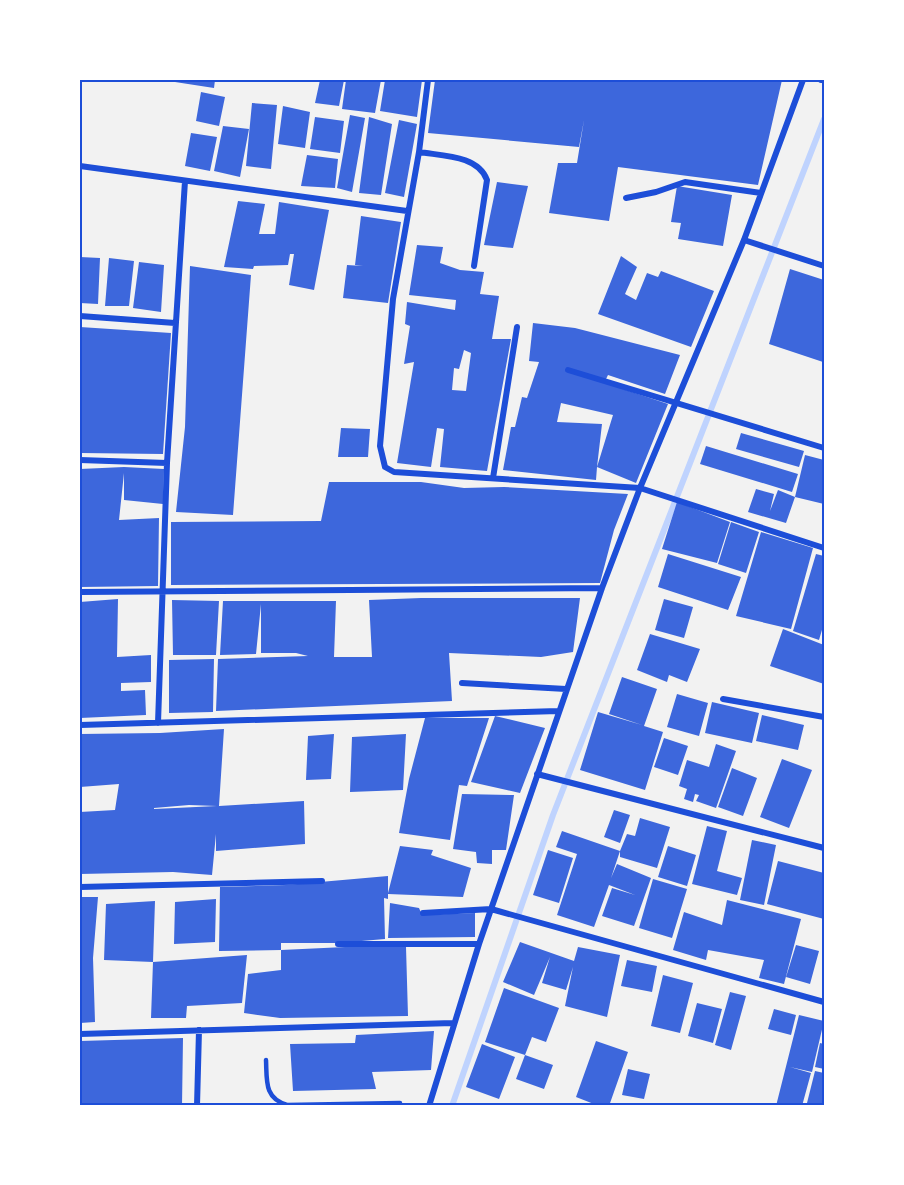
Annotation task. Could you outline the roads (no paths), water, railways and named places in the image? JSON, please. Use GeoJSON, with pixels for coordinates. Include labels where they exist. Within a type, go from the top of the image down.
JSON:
{"type":"FeatureCollection","features":[{"type":"Feature","properties":{"kind":"street"},"geometry":{"type":"LineString","coordinates":[[428,80],[419,152],[393,299],[380,457],[385,467],[394,472],[640,488],[825,548]]}},
{"type":"Feature","properties":{"kind":"street"},"geometry":{"type":"LineString","coordinates":[[429,1106],[479,944],[602,588],[640,488],[744,240],[803,80]]}},
{"type":"Feature","properties":{"kind":"street"},"geometry":{"type":"LineString","coordinates":[[419,152],[475,163],[483,170],[487,180],[474,266]]}},
{"type":"Feature","properties":{"kind":"street"},"geometry":{"type":"LineString","coordinates":[[80,166],[408,211]]}},
{"type":"Feature","properties":{"kind":"street"},"geometry":{"type":"LineString","coordinates":[[158,723],[165,593],[167,464],[185,181]]}},
{"type":"Feature","properties":{"kind":"street"},"geometry":{"type":"LineString","coordinates":[[627,198],[656,192],[685,182],[761,193]]}},
{"type":"Feature","properties":{"kind":"street"},"geometry":{"type":"LineString","coordinates":[[744,240],[825,266]]}},
{"type":"Feature","properties":{"kind":"street"},"geometry":{"type":"LineString","coordinates":[[80,316],[175,323]]}},
{"type":"Feature","properties":{"kind":"street"},"geometry":{"type":"LineString","coordinates":[[493,478],[517,327]]}},
{"type":"Feature","properties":{"kind":"street"},"geometry":{"type":"LineString","coordinates":[[568,370],[825,448]]}},
{"type":"Feature","properties":{"kind":"street"},"geometry":{"type":"LineString","coordinates":[[80,460],[167,464]]}},
{"type":"Feature","properties":{"kind":"street"},"geometry":{"type":"LineString","coordinates":[[80,592],[602,588]]}},
{"type":"Feature","properties":{"kind":"street"},"geometry":{"type":"LineString","coordinates":[[462,683],[566,689]]}},
{"type":"Feature","properties":{"kind":"street"},"geometry":{"type":"LineString","coordinates":[[723,699],[825,717]]}},
{"type":"Feature","properties":{"kind":"street"},"geometry":{"type":"LineString","coordinates":[[80,725],[558,711]]}},
{"type":"Feature","properties":{"kind":"street"},"geometry":{"type":"LineString","coordinates":[[537,774],[825,848]]}},
{"type":"Feature","properties":{"kind":"street"},"geometry":{"type":"LineString","coordinates":[[80,886],[321,881]]}},
{"type":"Feature","properties":{"kind":"street"},"geometry":{"type":"LineString","coordinates":[[423,913],[491,909],[825,1002]]}},
{"type":"Feature","properties":{"kind":"street"},"geometry":{"type":"LineString","coordinates":[[338,944],[479,944]]}},
{"type":"Feature","properties":{"kind":"street"},"geometry":{"type":"LineString","coordinates":[[80,1034],[453,1023]]}},
{"type":"Feature","properties":{"kind":"street"},"geometry":{"type":"LineString","coordinates":[[197,1106],[199,1030]]}},
{"type":"Feature","properties":{"kind":"lane"},"geometry":{"type":"LineString","coordinates":[[266,1060],[268,1091],[277,1102],[287,1106],[399,1103]]}},
{"type":"Feature","properties":{"kind":"waterway"},"geometry":{"type":"LineString","coordinates":[[452,1106],[553,815],[824,119]]}}]}
